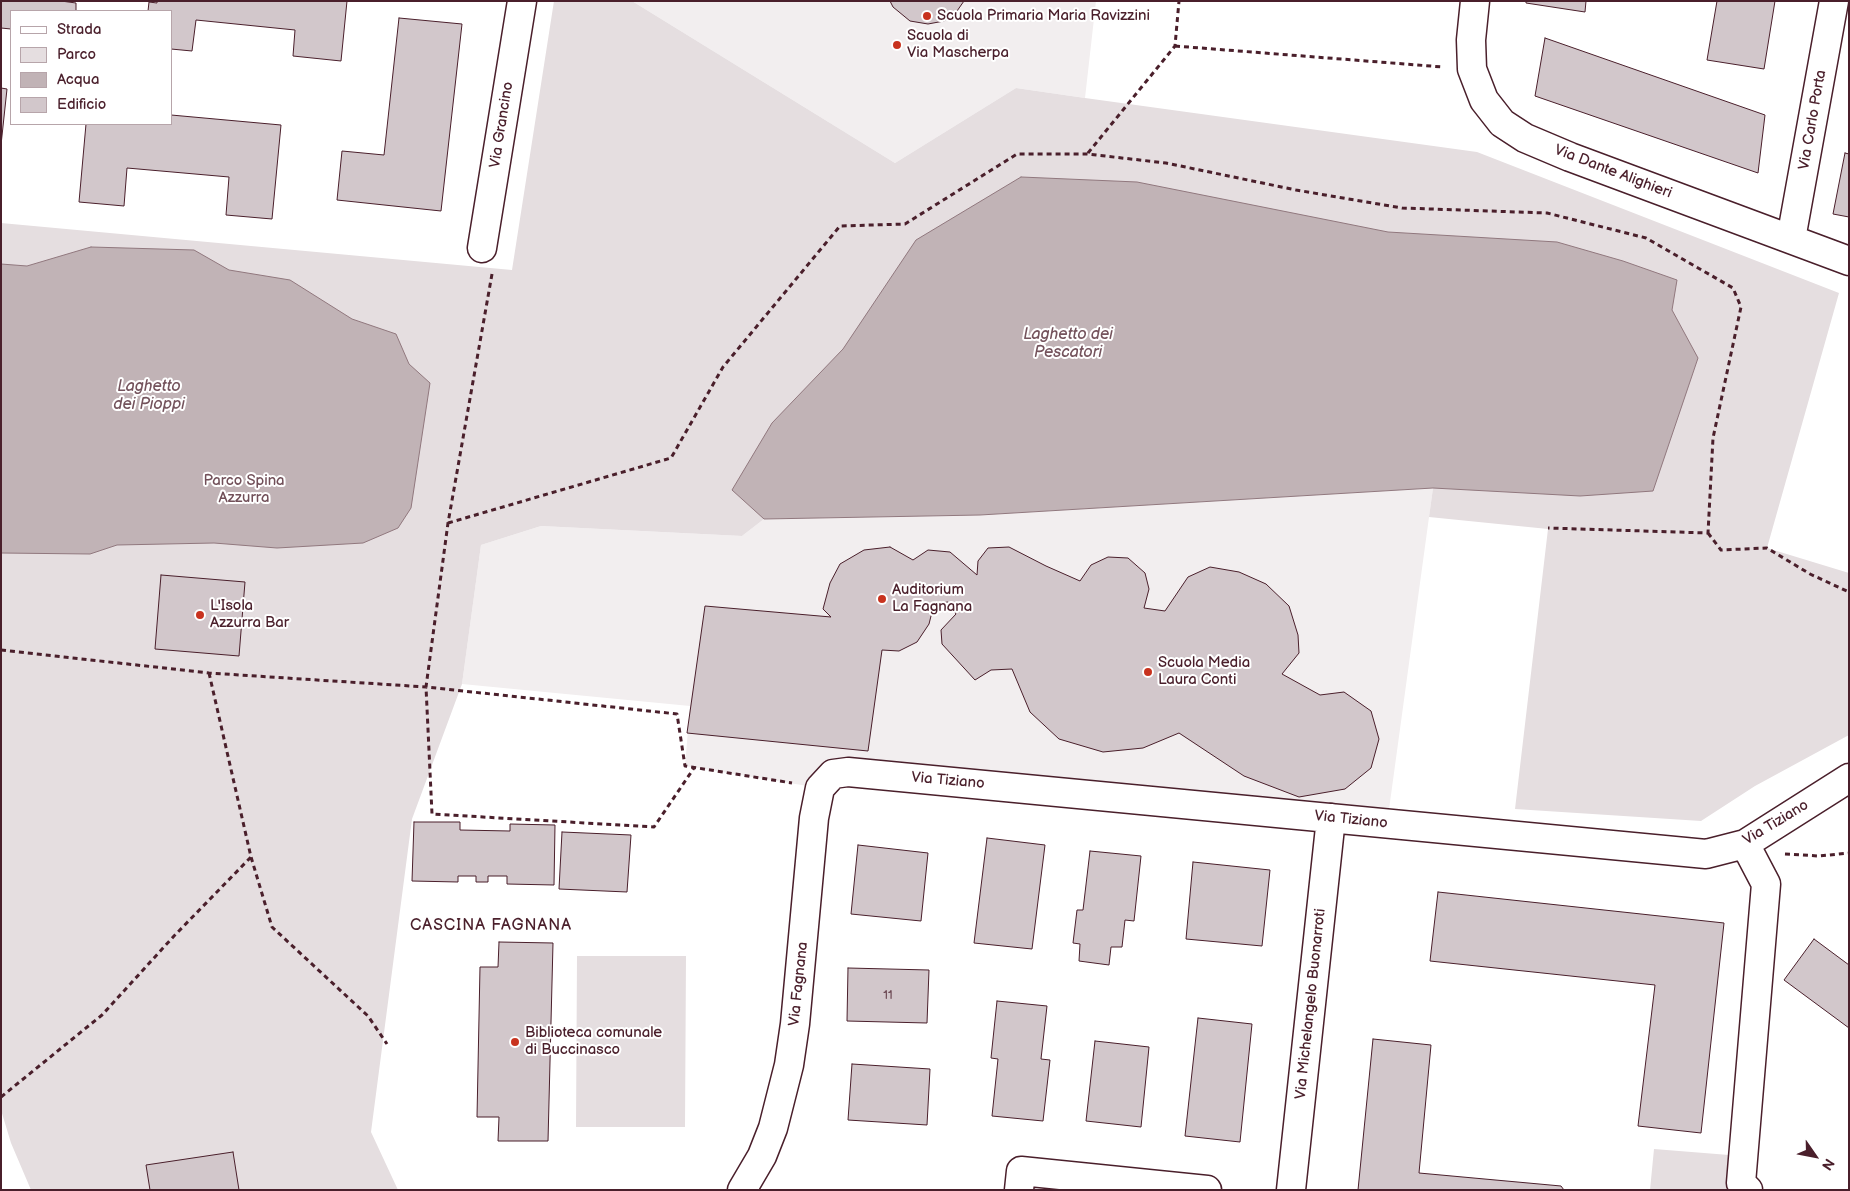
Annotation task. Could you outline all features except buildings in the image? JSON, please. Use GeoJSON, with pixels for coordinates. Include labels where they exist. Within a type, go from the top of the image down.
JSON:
{"type":"FeatureCollection","features":[{"type":"Feature","properties":{"kind":"street","name":"Via Grancino"},"geometry":{"type":"LineString","coordinates":[[482,248],[522,1]]}},
{"type":"Feature","properties":{"kind":"street","name":"Via Dante Alighieri"},"geometry":{"type":"LineString","coordinates":[[1475,1],[1471,40],[1472,69],[1484,100],[1502,123],[1525,138],[1570,157],[1849,261]]}},
{"type":"Feature","properties":{"kind":"street","name":"Via Carlo Porta"},"geometry":{"type":"LineString","coordinates":[[1791,239],[1834,1]]}},
{"type":"Feature","properties":{"kind":"street","name":"Via Tiziano"},"geometry":{"type":"LineString","coordinates":[[827,781],[848,772],[1706,854],[1752,839],[1849,778]]}},
{"type":"Feature","properties":{"kind":"street","name":"Via Fagnana"},"geometry":{"type":"LineString","coordinates":[[742,1190],[762,1156],[773,1128],[789,1064],[795,1024],[814,818],[827,781]]}},
{"type":"Feature","properties":{"kind":"street","name":"Via Michelangelo Buonarroti"},"geometry":{"type":"LineString","coordinates":[[1291,1190],[1331,818]]}},
{"type":"Feature","properties":{"kind":"street"},"geometry":{"type":"LineString","coordinates":[[1748,1190],[1741,1183],[1766,884],[1752,839]]}},
{"type":"Feature","properties":{"kind":"street"},"geometry":{"type":"LineString","coordinates":[[1018,1190],[1022,1170],[1207,1190]]}},
{"type":"Feature","properties":{"kind":"path"},"geometry":{"type":"LineString","coordinates":[[1087,154],[1174,46],[1179,1]]}},
{"type":"Feature","properties":{"kind":"path"},"geometry":{"type":"LineString","coordinates":[[1174,46],[1472,69]]}},
{"type":"Feature","properties":{"kind":"path"},"geometry":{"type":"LineString","coordinates":[[448,523],[671,458],[723,368],[840,226],[905,224],[1017,154],[1087,154],[1166,163],[1296,190],[1402,208],[1547,213],[1646,238],[1733,288],[1741,307],[1713,438],[1708,534],[1721,550],[1767,548],[1810,574],[1849,592]]}},
{"type":"Feature","properties":{"kind":"path"},"geometry":{"type":"LineString","coordinates":[[482,248],[496,254],[448,523],[426,687],[432,814],[654,827],[694,768]]}},
{"type":"Feature","properties":{"kind":"path"},"geometry":{"type":"LineString","coordinates":[[1548,528],[1708,534]]}},
{"type":"Feature","properties":{"kind":"path"},"geometry":{"type":"LineString","coordinates":[[1,650],[209,673],[426,687],[677,714],[685,766],[827,781]]}},
{"type":"Feature","properties":{"kind":"path"},"geometry":{"type":"LineString","coordinates":[[209,673],[251,857],[272,927],[368,1016],[387,1044]]}},
{"type":"Feature","properties":{"kind":"path"},"geometry":{"type":"LineString","coordinates":[[1752,839],[1776,854],[1819,856],[1849,853]]}},
{"type":"Feature","properties":{"kind":"path"},"geometry":{"type":"LineString","coordinates":[[1,1097],[102,1015],[174,936],[251,857]]}},
{"type":"Feature","properties":{"kind":"shaded area","name":"Scuola di Via Mascherpa"},"geometry":{"type":"Polygon","coordinates":[[[632,1],[1096,1],[1085,98],[1016,88],[895,163],[632,1]]]}},
{"type":"Feature","properties":{"kind":"shaded area"},"geometry":{"type":"Polygon","coordinates":[[[1433,488],[1387,824],[848,772],[820,788],[685,766],[690,706],[462,684],[481,545],[541,526],[742,536],[764,519],[980,515],[1433,488]]]}},
{"type":"Feature","properties":{"kind":"green space","name":"Parco Spina Azzurra"},"geometry":{"type":"Polygon","coordinates":[[[554,1],[632,1],[895,163],[1016,88],[1477,152],[1839,293],[1767,548],[1849,573],[1849,735],[1755,786],[1701,821],[1515,809],[1548,529],[1429,517],[1433,488],[764,519],[742,536],[541,526],[481,545],[462,684],[412,819],[371,1132],[398,1190],[31,1190],[11,1143],[1,1110],[1,223],[512,270],[554,1]]]}},
{"type":"Feature","properties":{"kind":"green space"},"geometry":{"type":"Polygon","coordinates":[[[577,956],[686,956],[685,1127],[576,1127],[577,956]]]}},
{"type":"Feature","properties":{"kind":"green space"},"geometry":{"type":"Polygon","coordinates":[[[1654,1149],[1729,1155],[1727,1190],[1650,1190],[1654,1149]]]}},
{"type":"Feature","properties":{"kind":"water","name":"Laghetto dei Pescatori"},"geometry":{"type":"Polygon","coordinates":[[[1021,177],[1137,182],[1388,232],[1557,242],[1623,261],[1677,280],[1672,310],[1698,358],[1653,491],[1580,496],[1433,488],[980,515],[764,519],[732,490],[772,423],[843,349],[916,240],[1021,177]]]}},
{"type":"Feature","properties":{"kind":"water","name":"Laghetto dei Pioppi"},"geometry":{"type":"Polygon","coordinates":[[[91,247],[194,250],[229,270],[290,280],[352,319],[396,334],[409,364],[430,383],[411,508],[398,528],[363,543],[277,548],[214,543],[117,545],[90,554],[1,553],[1,264],[27,266],[91,247]]]}},
{"type":"Feature","properties":{"kind":"place","name":"Scuola Primaria Maria Ravizzini"},"geometry":{"type":"Point","coordinates":[927,16]}},
{"type":"Feature","properties":{"kind":"place","name":"Scuola di Via Mascherpa"},"geometry":{"type":"Point","coordinates":[897,45]}},
{"type":"Feature","properties":{"kind":"place","name":"Auditorium La Fagnana"},"geometry":{"type":"Point","coordinates":[882,599]}},
{"type":"Feature","properties":{"kind":"place","name":"L'Isola Azzurra Bar"},"geometry":{"type":"Point","coordinates":[200,615]}},
{"type":"Feature","properties":{"kind":"place","name":"Scuola Media Laura Conti"},"geometry":{"type":"Point","coordinates":[1148,672]}},
{"type":"Feature","properties":{"kind":"place","name":"Biblioteca comunale di Buccinasco"},"geometry":{"type":"Point","coordinates":[515,1042]}},
{"type":"Feature","properties":{"kind":"district","name":"CASCINA FAGNANA"},"geometry":{"type":"Point","coordinates":[491,926]}}]}
